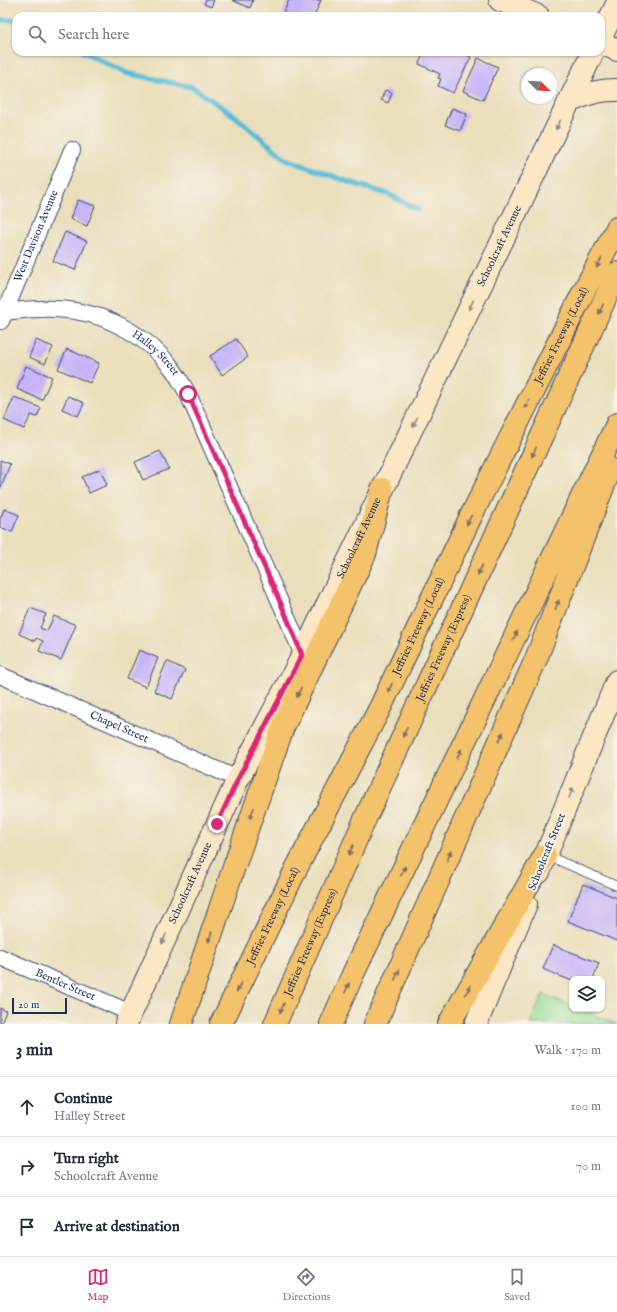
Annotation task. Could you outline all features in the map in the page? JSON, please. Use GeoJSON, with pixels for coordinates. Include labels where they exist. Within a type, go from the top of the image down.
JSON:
{"type":"FeatureCollection","features":[{"type":"Feature","properties":{"kind":"highway","name":"Jeffries Freeway (Local)"},"geometry":{"type":"LineString","coordinates":[[221,1024],[296,870],[381,706],[471,516],[617,228]]}},
{"type":"Feature","properties":{"kind":"highway","name":"Jeffries Freeway (Express)"},"geometry":{"type":"LineString","coordinates":[[275,1024],[364,819],[617,273]]}},
{"type":"Feature","properties":{"kind":"highway"},"geometry":{"type":"LineString","coordinates":[[331,1024],[353,974],[617,424]]}},
{"type":"Feature","properties":{"kind":"highway"},"geometry":{"type":"LineString","coordinates":[[375,1024],[536,659],[617,451]]}},
{"type":"Feature","properties":{"kind":"highway"},"geometry":{"type":"LineString","coordinates":[[181,1024],[234,864],[283,727],[365,554],[382,489]]}},
{"type":"Feature","properties":{"kind":"highway"},"geometry":{"type":"LineString","coordinates":[[450,1024],[546,855]]}},
{"type":"Feature","properties":{"kind":"main road"},"geometry":{"type":"LineString","coordinates":[[500,0],[528,12]]}},
{"type":"Feature","properties":{"kind":"main road"},"geometry":{"type":"LineString","coordinates":[[605,29],[617,4]]}},
{"type":"Feature","properties":{"kind":"main road"},"geometry":{"type":"LineString","coordinates":[[605,45],[617,50]]}},
{"type":"Feature","properties":{"kind":"main road","name":"Schoolcraft Avenue"},"geometry":{"type":"LineString","coordinates":[[129,1018],[238,779],[302,655],[591,56]]}},
{"type":"Feature","properties":{"kind":"main road"},"geometry":{"type":"LineString","coordinates":[[570,101],[605,89],[617,90]]}},
{"type":"Feature","properties":{"kind":"main road","name":"Schoolcraft Street"},"geometry":{"type":"LineString","coordinates":[[476,1024],[617,681]]}},
{"type":"Feature","properties":{"kind":"street","name":"West Davison Avenue"},"geometry":{"type":"LineString","coordinates":[[1,316],[72,150]]}},
{"type":"Feature","properties":{"kind":"street","name":"Halley Street"},"geometry":{"type":"LineString","coordinates":[[1,316],[57,309],[94,315],[127,328],[141,338],[163,358],[173,370],[188,394],[285,613],[302,655]]}},
{"type":"Feature","properties":{"kind":"street","name":"Chapel Street"},"geometry":{"type":"LineString","coordinates":[[0,675],[238,779]]}},
{"type":"Feature","properties":{"kind":"street","name":"Bentler Street"},"geometry":{"type":"LineString","coordinates":[[0,957],[129,1018]]}},
{"type":"Feature","properties":{"kind":"lane"},"geometry":{"type":"LineString","coordinates":[[546,855],[617,886]]}},
{"type":"Feature","properties":{"kind":"green space"},"geometry":{"type":"Polygon","coordinates":[[[543,994],[569,1005],[569,1012],[587,1012],[617,1024],[530,1024],[543,994]]]}},
{"type":"Feature","properties":{"kind":"building"},"geometry":{"type":"Polygon","coordinates":[[[206,0],[214,0],[211,7],[204,4],[206,0]]]}},
{"type":"Feature","properties":{"kind":"building"},"geometry":{"type":"Polygon","coordinates":[[[232,0],[253,0],[250,8],[232,0]]]}},
{"type":"Feature","properties":{"kind":"building"},"geometry":{"type":"Polygon","coordinates":[[[289,0],[321,0],[316,12],[284,12],[289,0]]]}},
{"type":"Feature","properties":{"kind":"building"},"geometry":{"type":"Polygon","coordinates":[[[422,56],[471,57],[453,93],[438,86],[441,79],[438,78],[440,74],[419,64],[422,56]]]}},
{"type":"Feature","properties":{"kind":"building"},"geometry":{"type":"Polygon","coordinates":[[[478,58],[498,67],[483,100],[463,91],[478,58]]]}},
{"type":"Feature","properties":{"kind":"building"},"geometry":{"type":"Polygon","coordinates":[[[385,90],[392,93],[388,103],[381,100],[385,90]]]}},
{"type":"Feature","properties":{"kind":"building"},"geometry":{"type":"Polygon","coordinates":[[[452,108],[467,114],[460,131],[445,125],[452,108]]]}},
{"type":"Feature","properties":{"kind":"building"},"geometry":{"type":"Polygon","coordinates":[[[78,200],[95,206],[87,226],[70,219],[78,200]]]}},
{"type":"Feature","properties":{"kind":"building"},"geometry":{"type":"Polygon","coordinates":[[[65,232],[87,241],[75,270],[53,261],[65,232]]]}},
{"type":"Feature","properties":{"kind":"building"},"geometry":{"type":"Polygon","coordinates":[[[236,339],[248,357],[222,375],[210,356],[236,339]]]}},
{"type":"Feature","properties":{"kind":"building"},"geometry":{"type":"Polygon","coordinates":[[[36,340],[53,347],[45,364],[29,357],[36,340]]]}},
{"type":"Feature","properties":{"kind":"building"},"geometry":{"type":"Polygon","coordinates":[[[67,349],[99,363],[90,383],[58,369],[67,349]]]}},
{"type":"Feature","properties":{"kind":"building"},"geometry":{"type":"Polygon","coordinates":[[[26,366],[52,377],[42,400],[17,389],[26,366]]]}},
{"type":"Feature","properties":{"kind":"building"},"geometry":{"type":"Polygon","coordinates":[[[68,396],[84,403],[78,416],[62,409],[68,396]]]}},
{"type":"Feature","properties":{"kind":"building"},"geometry":{"type":"Polygon","coordinates":[[[14,397],[41,408],[37,417],[31,415],[24,429],[4,420],[14,397]]]}},
{"type":"Feature","properties":{"kind":"building"},"geometry":{"type":"Polygon","coordinates":[[[160,451],[169,469],[143,480],[135,462],[160,451]]]}},
{"type":"Feature","properties":{"kind":"building"},"geometry":{"type":"Polygon","coordinates":[[[0,460],[10,464],[0,489],[0,460]]]}},
{"type":"Feature","properties":{"kind":"building"},"geometry":{"type":"Polygon","coordinates":[[[100,469],[107,485],[89,493],[82,477],[100,469]]]}},
{"type":"Feature","properties":{"kind":"building"},"geometry":{"type":"Polygon","coordinates":[[[4,509],[19,515],[12,532],[0,527],[0,519],[4,509]]]}},
{"type":"Feature","properties":{"kind":"building"},"geometry":{"type":"Polygon","coordinates":[[[30,608],[46,614],[40,628],[47,631],[54,616],[76,625],[61,660],[39,651],[43,641],[36,638],[35,641],[19,634],[30,608]]]}},
{"type":"Feature","properties":{"kind":"building"},"geometry":{"type":"Polygon","coordinates":[[[139,650],[158,658],[146,687],[127,679],[139,650]]]}},
{"type":"Feature","properties":{"kind":"building"},"geometry":{"type":"Polygon","coordinates":[[[167,661],[185,670],[172,699],[154,691],[167,661]]]}},
{"type":"Feature","properties":{"kind":"building"},"geometry":{"type":"Polygon","coordinates":[[[583,884],[617,898],[617,941],[568,921],[583,884]]]}},
{"type":"Feature","properties":{"kind":"building"},"geometry":{"type":"Polygon","coordinates":[[[553,945],[599,963],[594,976],[569,976],[569,980],[543,969],[553,945]]]}},
{"type":"Feature","properties":{"kind":"building"},"geometry":{"type":"Polygon","coordinates":[[[0,1008],[6,1011],[1,1024],[0,1024],[0,1008]]]}},
{"type":"Feature","properties":{"kind":"waterway"},"geometry":{"type":"LineString","coordinates":[[0,20],[12,20]]}},
{"type":"Feature","properties":{"kind":"waterway"},"geometry":{"type":"LineString","coordinates":[[92,56],[126,73],[192,87],[235,116],[286,159],[349,182],[388,194],[417,209]]}},
{"type":"Feature","properties":{"kind":"route"},"geometry":{"type":"LineString","coordinates":[[188,394],[285,613],[302,655],[238,779],[217,824]]}}]}
